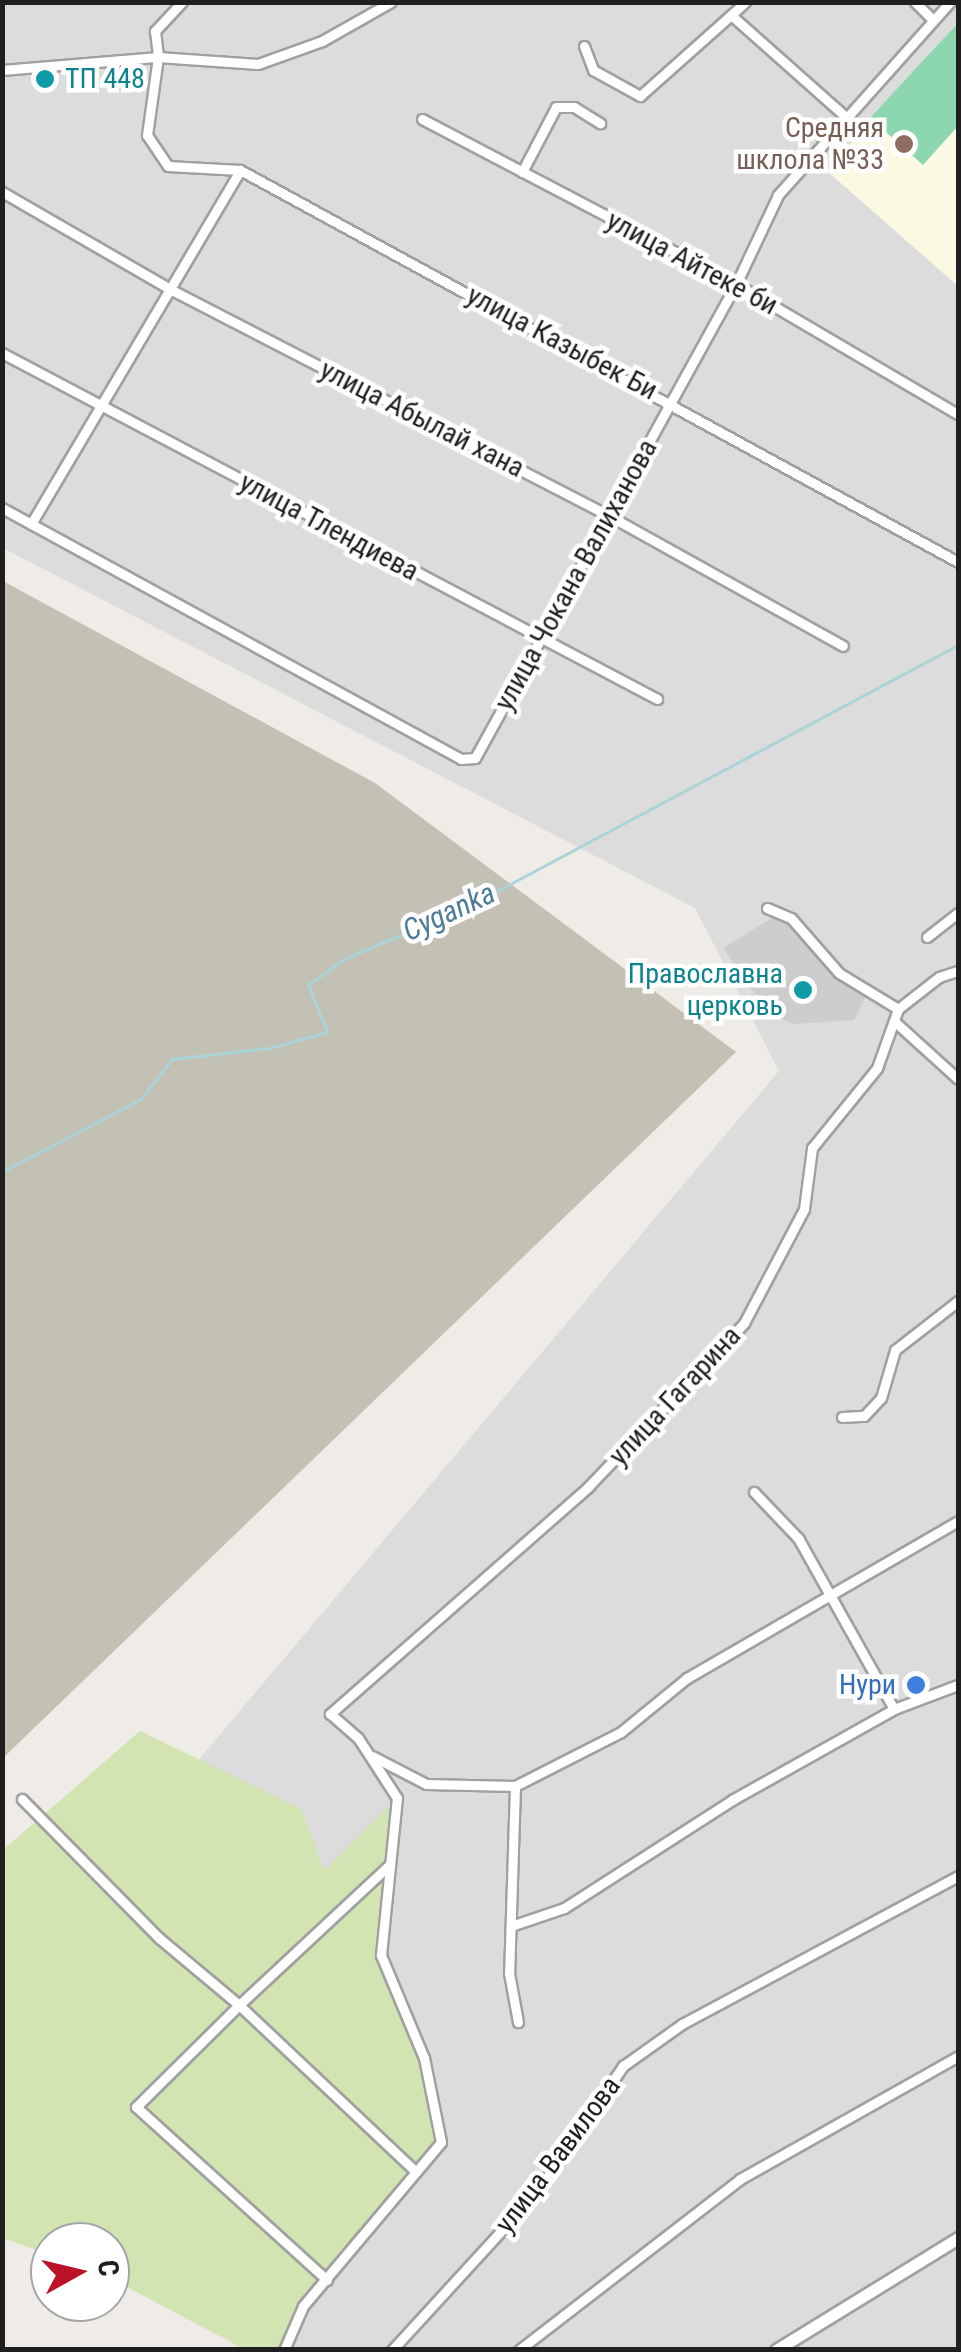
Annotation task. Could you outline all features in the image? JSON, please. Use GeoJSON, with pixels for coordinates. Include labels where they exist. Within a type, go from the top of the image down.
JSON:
{"type":"FeatureCollection","features":[{"type":"Feature","properties":{"kind":"street"},"geometry":{"type":"LineString","coordinates":[[158,57],[154,32],[182,2]]}},
{"type":"Feature","properties":{"kind":"street"},"geometry":{"type":"LineString","coordinates":[[2,70],[158,57],[258,64],[322,41],[391,2]]}},
{"type":"Feature","properties":{"kind":"street"},"geometry":{"type":"LineString","coordinates":[[584,46],[592,70],[640,96],[746,2]]}},
{"type":"Feature","properties":{"kind":"street"},"geometry":{"type":"LineString","coordinates":[[915,2],[933,20]]}},
{"type":"Feature","properties":{"kind":"street","name":"улица Чокана Валиханова"},"geometry":{"type":"LineString","coordinates":[[31,524],[461,759],[475,758],[736,284],[778,195],[950,2]]}},
{"type":"Feature","properties":{"kind":"street"},"geometry":{"type":"LineString","coordinates":[[731,15],[846,117]]}},
{"type":"Feature","properties":{"kind":"street","name":"улица Казыбек Би"},"geometry":{"type":"LineString","coordinates":[[158,57],[147,135],[156,158],[168,166],[240,170],[672,402],[958,562]]}},
{"type":"Feature","properties":{"kind":"street"},"geometry":{"type":"LineString","coordinates":[[522,172],[556,107],[574,107],[600,124]]}},
{"type":"Feature","properties":{"kind":"street","name":"улица Айтеке би"},"geometry":{"type":"LineString","coordinates":[[422,119],[736,284],[958,414]]}},
{"type":"Feature","properties":{"kind":"street"},"geometry":{"type":"LineString","coordinates":[[2,508],[31,524],[104,408],[168,288],[240,170]]}},
{"type":"Feature","properties":{"kind":"street","name":"улица Абылай хана"},"geometry":{"type":"LineString","coordinates":[[2,192],[168,288],[606,514],[843,646]]}},
{"type":"Feature","properties":{"kind":"street","name":"улица Тлендиева"},"geometry":{"type":"LineString","coordinates":[[2,353],[657,699]]}},
{"type":"Feature","properties":{"kind":"street"},"geometry":{"type":"LineString","coordinates":[[767,908],[791,918],[839,973],[898,1010],[939,977],[958,971]]}},
{"type":"Feature","properties":{"kind":"street"},"geometry":{"type":"LineString","coordinates":[[927,938],[958,913]]}},
{"type":"Feature","properties":{"kind":"street","name":"улица Гагарина"},"geometry":{"type":"LineString","coordinates":[[368,1754],[330,1714],[588,1487],[744,1323],[804,1209],[812,1148],[877,1068],[898,1010]]}},
{"type":"Feature","properties":{"kind":"street"},"geometry":{"type":"LineString","coordinates":[[894,1021],[958,1079]]}},
{"type":"Feature","properties":{"kind":"street"},"geometry":{"type":"LineString","coordinates":[[842,1416],[864,1416],[880,1398],[896,1350],[958,1301]]}},
{"type":"Feature","properties":{"kind":"street"},"geometry":{"type":"LineString","coordinates":[[754,1492],[798,1538],[833,1592],[894,1709]]}},
{"type":"Feature","properties":{"kind":"street"},"geometry":{"type":"LineString","coordinates":[[368,1754],[426,1784],[515,1786],[621,1732],[688,1678],[958,1521]]}},
{"type":"Feature","properties":{"kind":"street"},"geometry":{"type":"LineString","coordinates":[[511,1926],[564,1908],[650,1849],[894,1709],[958,1685]]}},
{"type":"Feature","properties":{"kind":"street"},"geometry":{"type":"LineString","coordinates":[[284,2350],[303,2306],[441,2142],[424,2058],[382,1955],[398,1798],[368,1754]]}},
{"type":"Feature","properties":{"kind":"street"},"geometry":{"type":"LineString","coordinates":[[515,1786],[511,1926],[518,2022]]}},
{"type":"Feature","properties":{"kind":"street"},"geometry":{"type":"LineString","coordinates":[[22,1798],[159,1938],[238,2005],[416,2172]]}},
{"type":"Feature","properties":{"kind":"street"},"geometry":{"type":"LineString","coordinates":[[327,2280],[136,2106],[238,2005],[389,1866]]}},
{"type":"Feature","properties":{"kind":"street","name":"улица Вавилова"},"geometry":{"type":"LineString","coordinates":[[392,2350],[538,2192],[624,2066],[682,2024],[958,1876]]}},
{"type":"Feature","properties":{"kind":"street"},"geometry":{"type":"LineString","coordinates":[[519,2350],[740,2179],[958,2056]]}},
{"type":"Feature","properties":{"kind":"street"},"geometry":{"type":"LineString","coordinates":[[776,2350],[958,2238]]}},
{"type":"Feature","properties":{"kind":"shaded area"},"geometry":{"type":"Polygon","coordinates":[[[2,3],[958,3],[958,2349],[277,2349],[57,1928],[779,1071],[695,908],[3,548],[2,3]]]}},
{"type":"Feature","properties":{"kind":"shaded area","name":"Средняя шклола №33"},"geometry":{"type":"Polygon","coordinates":[[[958,22],[958,286],[827,171],[958,22]]]}},
{"type":"Feature","properties":{"kind":"shaded area"},"geometry":{"type":"Polygon","coordinates":[[[3,581],[375,783],[736,1052],[3,1758],[3,581]]]}},
{"type":"Feature","properties":{"kind":"shaded area"},"geometry":{"type":"Polygon","coordinates":[[[779,914],[830,971],[866,996],[854,1020],[794,1024],[769,1014],[723,948],[779,914]]]}},
{"type":"Feature","properties":{"kind":"green space"},"geometry":{"type":"Polygon","coordinates":[[[956,25],[958,126],[923,165],[870,118],[956,25]]]}},
{"type":"Feature","properties":{"kind":"green space"},"geometry":{"type":"Polygon","coordinates":[[[140,1731],[301,1809],[324,1871],[397,1798],[381,1955],[424,2058],[441,2142],[303,2305],[284,2349],[244,2349],[130,2289],[130,2222],[30,2222],[30,2248],[3,2238],[3,1850],[140,1731]]]}},
{"type":"Feature","properties":{"kind":"waterway","name":"Cyganka"},"geometry":{"type":"LineString","coordinates":[[2,1172],[141,1099],[172,1059],[270,1048],[327,1032],[308,985],[344,959],[471,905],[958,645]]}},
{"type":"Feature","properties":{"kind":"place","name":"ТП 448"},"geometry":{"type":"Point","coordinates":[45,79]}},
{"type":"Feature","properties":{"kind":"place","name":"Средняя шклола №33"},"geometry":{"type":"Point","coordinates":[904,144]}},
{"type":"Feature","properties":{"kind":"place","name":"Православна церковь"},"geometry":{"type":"Point","coordinates":[803,990]}},
{"type":"Feature","properties":{"kind":"place","name":"Нури"},"geometry":{"type":"Point","coordinates":[916,1685]}}]}
